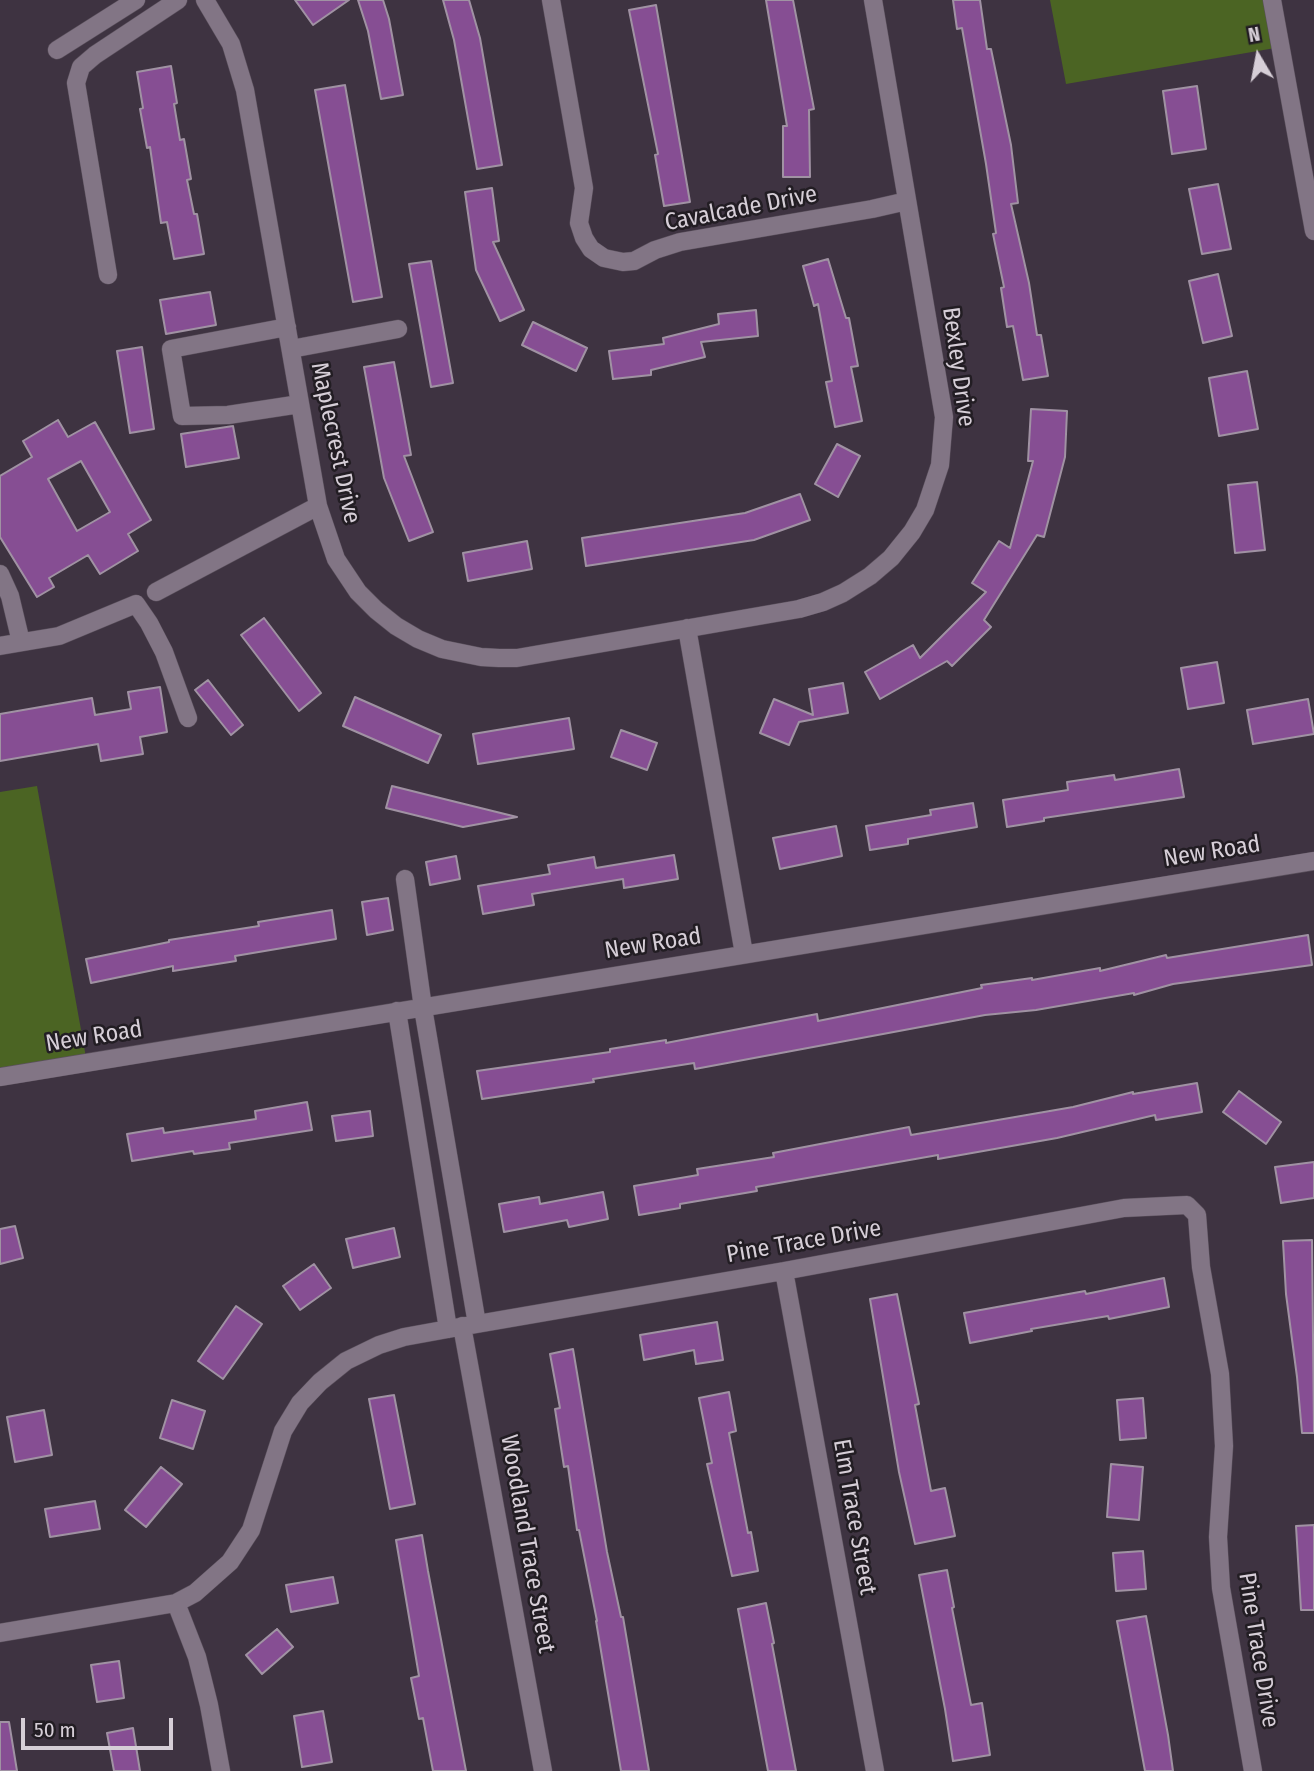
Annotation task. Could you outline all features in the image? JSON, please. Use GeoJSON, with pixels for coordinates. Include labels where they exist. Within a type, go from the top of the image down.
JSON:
{"type":"FeatureCollection","features":[{"type":"Feature","properties":{"kind":"street"},"geometry":{"type":"LineString","coordinates":[[57,50],[136,0]]}},
{"type":"Feature","properties":{"kind":"street"},"geometry":{"type":"LineString","coordinates":[[108,275],[76,83],[81,67],[178,0]]}},
{"type":"Feature","properties":{"kind":"street","name":"Maplecrest Drive"},"geometry":{"type":"LineString","coordinates":[[205,0],[231,44],[246,90],[318,506],[336,559],[358,592],[396,626],[418,639],[442,649],[481,657],[517,657],[687,628]]}},
{"type":"Feature","properties":{"kind":"street","name":"Cavalcade Drive"},"geometry":{"type":"LineString","coordinates":[[551,0],[584,188],[579,223],[591,249],[604,258],[634,261],[655,250],[680,243],[907,201]]}},
{"type":"Feature","properties":{"kind":"street","name":"Bexley Drive"},"geometry":{"type":"LineString","coordinates":[[687,628],[799,609],[842,593],[870,576],[891,558],[912,532],[925,510],[940,465],[944,417],[873,0]]}},
{"type":"Feature","properties":{"kind":"street"},"geometry":{"type":"LineString","coordinates":[[1272,0],[1314,230]]}},
{"type":"Feature","properties":{"kind":"street"},"geometry":{"type":"LineString","coordinates":[[287,327],[170,349],[182,416],[228,415],[300,404]]}},
{"type":"Feature","properties":{"kind":"street"},"geometry":{"type":"LineString","coordinates":[[291,349],[398,329]]}},
{"type":"Feature","properties":{"kind":"street"},"geometry":{"type":"LineString","coordinates":[[156,592],[318,506]]}},
{"type":"Feature","properties":{"kind":"street"},"geometry":{"type":"LineString","coordinates":[[0,574],[10,596],[21,642]]}},
{"type":"Feature","properties":{"kind":"street"},"geometry":{"type":"LineString","coordinates":[[0,646],[59,636],[136,604],[164,652],[188,718]]}},
{"type":"Feature","properties":{"kind":"street"},"geometry":{"type":"LineString","coordinates":[[687,628],[744,954]]}},
{"type":"Feature","properties":{"kind":"street","name":"New Road"},"geometry":{"type":"LineString","coordinates":[[0,1077],[1314,861]]}},
{"type":"Feature","properties":{"kind":"street","name":"Woodland Trace Street"},"geometry":{"type":"LineString","coordinates":[[405,879],[463,1326]]}},
{"type":"Feature","properties":{"kind":"street","name":"Woodland Trace Street"},"geometry":{"type":"LineString","coordinates":[[397,1012],[463,1326],[543,1771]]}},
{"type":"Feature","properties":{"kind":"street","name":"Pine Trace Drive"},"geometry":{"type":"LineString","coordinates":[[0,1633],[176,1603],[212,1579],[243,1545],[258,1514],[283,1431],[300,1403],[346,1361],[379,1345],[404,1337],[463,1326],[1124,1208],[1179,1205],[1193,1209],[1197,1215],[1201,1267],[1220,1374],[1224,1446],[1218,1537],[1221,1588],[1253,1771]]}},
{"type":"Feature","properties":{"kind":"street","name":"Elm Trace Street"},"geometry":{"type":"LineString","coordinates":[[783,1271],[875,1771]]}},
{"type":"Feature","properties":{"kind":"street"},"geometry":{"type":"LineString","coordinates":[[176,1603],[197,1657],[221,1771]]}},
{"type":"Feature","properties":{"kind":"green space"},"geometry":{"type":"Polygon","coordinates":[[[1050,0],[1272,0],[1281,47],[1066,84],[1050,0]]]}},
{"type":"Feature","properties":{"kind":"green space"},"geometry":{"type":"Polygon","coordinates":[[[37,786],[87,1063],[0,1077],[0,792],[37,786]]]}},
{"type":"Feature","properties":{"kind":"building"},"geometry":{"type":"Polygon","coordinates":[[[295,0],[349,0],[313,25],[295,0]]]}},
{"type":"Feature","properties":{"kind":"building"},"geometry":{"type":"Polygon","coordinates":[[[358,0],[383,0],[403,95],[381,99],[368,31],[358,0]]]}},
{"type":"Feature","properties":{"kind":"building"},"geometry":{"type":"Polygon","coordinates":[[[443,0],[469,0],[480,38],[502,165],[477,169],[454,40],[443,0]]]}},
{"type":"Feature","properties":{"kind":"building"},"geometry":{"type":"Polygon","coordinates":[[[766,0],[793,0],[814,109],[809,110],[810,177],[783,177],[783,126],[787,126],[766,0]]]}},
{"type":"Feature","properties":{"kind":"building"},"geometry":{"type":"Polygon","coordinates":[[[953,0],[980,0],[987,49],[991,49],[1011,145],[1018,203],[1011,204],[1029,283],[1037,335],[1041,335],[1048,376],[1023,380],[1013,326],[1007,327],[1001,288],[1004,287],[993,234],[996,233],[986,164],[962,28],[957,29],[953,0]]]}},
{"type":"Feature","properties":{"kind":"building"},"geometry":{"type":"Polygon","coordinates":[[[656,5],[690,202],[664,206],[655,155],[658,154],[629,10],[656,5]]]}},
{"type":"Feature","properties":{"kind":"building"},"geometry":{"type":"Polygon","coordinates":[[[171,66],[180,140],[184,139],[191,179],[187,180],[194,214],[197,214],[204,254],[174,259],[167,222],[161,223],[150,147],[147,148],[140,109],[143,108],[137,72],[171,66]]]}},
{"type":"Feature","properties":{"kind":"building"},"geometry":{"type":"Polygon","coordinates":[[[345,85],[382,297],[353,302],[315,90],[345,85]]]}},
{"type":"Feature","properties":{"kind":"building"},"geometry":{"type":"Polygon","coordinates":[[[1197,86],[1206,149],[1172,154],[1163,91],[1197,86]]]}},
{"type":"Feature","properties":{"kind":"building"},"geometry":{"type":"Polygon","coordinates":[[[1218,184],[1231,249],[1202,254],[1189,189],[1218,184]]]}},
{"type":"Feature","properties":{"kind":"building"},"geometry":{"type":"Polygon","coordinates":[[[492,188],[499,241],[493,242],[524,310],[500,321],[476,270],[465,192],[492,188]]]}},
{"type":"Feature","properties":{"kind":"building"},"geometry":{"type":"Polygon","coordinates":[[[828,259],[846,318],[849,318],[858,366],[851,367],[862,421],[835,427],[826,382],[832,381],[818,304],[814,306],[803,266],[828,259]]]}},
{"type":"Feature","properties":{"kind":"building"},"geometry":{"type":"Polygon","coordinates":[[[431,261],[453,383],[431,387],[409,264],[431,261]]]}},
{"type":"Feature","properties":{"kind":"building"},"geometry":{"type":"Polygon","coordinates":[[[1218,274],[1232,336],[1203,343],[1189,281],[1218,274]]]}},
{"type":"Feature","properties":{"kind":"building"},"geometry":{"type":"Polygon","coordinates":[[[210,292],[216,325],[166,334],[160,300],[210,292]]]}},
{"type":"Feature","properties":{"kind":"building"},"geometry":{"type":"Polygon","coordinates":[[[756,310],[758,336],[701,342],[705,357],[651,370],[651,375],[613,379],[609,351],[664,344],[663,338],[719,324],[718,314],[756,310]]]}},
{"type":"Feature","properties":{"kind":"building"},"geometry":{"type":"Polygon","coordinates":[[[533,322],[587,348],[576,371],[522,345],[533,322]]]}},
{"type":"Feature","properties":{"kind":"building"},"geometry":{"type":"Polygon","coordinates":[[[142,347],[154,429],[130,433],[117,351],[142,347]]]}},
{"type":"Feature","properties":{"kind":"building"},"geometry":{"type":"Polygon","coordinates":[[[394,362],[411,455],[404,456],[433,532],[409,541],[384,478],[364,367],[394,362]]]}},
{"type":"Feature","properties":{"kind":"building"},"geometry":{"type":"Polygon","coordinates":[[[1247,371],[1258,429],[1219,436],[1209,378],[1247,371]]]}},
{"type":"Feature","properties":{"kind":"building"},"geometry":{"type":"Polygon","coordinates":[[[1031,409],[1067,411],[1065,457],[1044,537],[1037,535],[984,620],[991,627],[952,666],[947,661],[880,699],[865,672],[913,645],[920,658],[986,592],[972,583],[999,541],[1010,548],[1033,461],[1028,461],[1031,409]]]}},
{"type":"Feature","properties":{"kind":"building"},"geometry":{"type":"Polygon","coordinates":[[[58,420],[68,437],[95,422],[151,520],[128,534],[138,551],[100,574],[88,555],[49,578],[54,587],[37,597],[0,537],[0,476],[32,457],[23,441],[58,420]],[[81,461],[48,479],[77,531],[110,512],[81,461]]]}},
{"type":"Feature","properties":{"kind":"building"},"geometry":{"type":"Polygon","coordinates":[[[233,426],[239,458],[186,467],[181,434],[233,426]]]}},
{"type":"Feature","properties":{"kind":"building"},"geometry":{"type":"Polygon","coordinates":[[[837,444],[860,456],[838,497],[815,484],[837,444]]]}},
{"type":"Feature","properties":{"kind":"building"},"geometry":{"type":"Polygon","coordinates":[[[1257,482],[1265,550],[1235,553],[1228,485],[1257,482]]]}},
{"type":"Feature","properties":{"kind":"building"},"geometry":{"type":"Polygon","coordinates":[[[800,494],[810,520],[754,540],[586,566],[582,538],[745,513],[800,494]]]}},
{"type":"Feature","properties":{"kind":"building"},"geometry":{"type":"Polygon","coordinates":[[[527,541],[532,569],[468,581],[463,553],[527,541]]]}},
{"type":"Feature","properties":{"kind":"building"},"geometry":{"type":"Polygon","coordinates":[[[264,618],[321,693],[299,711],[241,635],[264,618]]]}},
{"type":"Feature","properties":{"kind":"building"},"geometry":{"type":"Polygon","coordinates":[[[1217,662],[1224,703],[1188,709],[1181,668],[1217,662]]]}},
{"type":"Feature","properties":{"kind":"building"},"geometry":{"type":"Polygon","coordinates":[[[208,680],[243,725],[231,735],[195,690],[208,680]]]}},
{"type":"Feature","properties":{"kind":"building"},"geometry":{"type":"Polygon","coordinates":[[[843,683],[848,713],[799,722],[789,745],[760,733],[774,699],[813,715],[809,689],[843,683]]]}},
{"type":"Feature","properties":{"kind":"building"},"geometry":{"type":"Polygon","coordinates":[[[160,687],[167,732],[140,737],[143,754],[101,761],[98,744],[0,761],[0,714],[92,698],[95,715],[131,709],[128,692],[160,687]]]}},
{"type":"Feature","properties":{"kind":"building"},"geometry":{"type":"Polygon","coordinates":[[[355,697],[441,735],[428,763],[343,726],[355,697]]]}},
{"type":"Feature","properties":{"kind":"building"},"geometry":{"type":"Polygon","coordinates":[[[1308,699],[1314,734],[1253,744],[1247,710],[1308,699]]]}},
{"type":"Feature","properties":{"kind":"building"},"geometry":{"type":"Polygon","coordinates":[[[569,718],[574,749],[478,764],[473,734],[569,718]]]}},
{"type":"Feature","properties":{"kind":"building"},"geometry":{"type":"Polygon","coordinates":[[[621,730],[657,743],[647,770],[611,757],[621,730]]]}},
{"type":"Feature","properties":{"kind":"building"},"geometry":{"type":"Polygon","coordinates":[[[1179,769],[1184,797],[1044,818],[1044,821],[1007,827],[1003,800],[1068,790],[1067,782],[1114,775],[1115,780],[1179,769]]]}},
{"type":"Feature","properties":{"kind":"building"},"geometry":{"type":"Polygon","coordinates":[[[392,786],[517,817],[463,827],[386,808],[392,786]]]}},
{"type":"Feature","properties":{"kind":"building"},"geometry":{"type":"Polygon","coordinates":[[[973,803],[977,827],[908,839],[908,844],[870,850],[866,826],[931,815],[930,810],[973,803]]]}},
{"type":"Feature","properties":{"kind":"building"},"geometry":{"type":"Polygon","coordinates":[[[836,826],[842,856],[780,869],[773,838],[836,826]]]}},
{"type":"Feature","properties":{"kind":"building"},"geometry":{"type":"Polygon","coordinates":[[[674,855],[678,879],[624,888],[623,879],[532,894],[534,905],[483,914],[478,886],[550,874],[548,865],[594,857],[596,868],[674,855]]]}},
{"type":"Feature","properties":{"kind":"building"},"geometry":{"type":"Polygon","coordinates":[[[456,856],[460,879],[430,885],[426,862],[456,856]]]}},
{"type":"Feature","properties":{"kind":"building"},"geometry":{"type":"Polygon","coordinates":[[[388,898],[393,930],[367,935],[362,902],[388,898]]]}},
{"type":"Feature","properties":{"kind":"building"},"geometry":{"type":"Polygon","coordinates":[[[332,910],[336,939],[235,956],[236,961],[173,971],[173,966],[91,983],[86,959],[169,940],[259,926],[258,922],[332,910]]]}},
{"type":"Feature","properties":{"kind":"building"},"geometry":{"type":"Polygon","coordinates":[[[1308,935],[1312,965],[1173,984],[1134,995],[1036,1010],[985,1015],[695,1069],[694,1063],[482,1099],[477,1071],[610,1052],[610,1049],[666,1040],[666,1043],[817,1014],[818,1021],[982,988],[981,985],[1032,980],[1100,968],[1100,971],[1166,955],[1167,958],[1308,935]]]}},
{"type":"Feature","properties":{"kind":"building"},"geometry":{"type":"Polygon","coordinates":[[[1197,1083],[1202,1112],[1156,1120],[1155,1115],[1057,1138],[938,1159],[938,1155],[756,1187],[757,1191],[680,1204],[680,1208],[639,1215],[634,1186],[698,1175],[697,1169],[774,1157],[773,1153],[909,1127],[911,1135],[1073,1107],[1133,1092],[1197,1083]]]}},
{"type":"Feature","properties":{"kind":"building"},"geometry":{"type":"Polygon","coordinates":[[[1239,1091],[1281,1122],[1266,1144],[1223,1112],[1239,1091]]]}},
{"type":"Feature","properties":{"kind":"building"},"geometry":{"type":"Polygon","coordinates":[[[307,1102],[312,1130],[229,1143],[230,1149],[194,1154],[193,1151],[132,1161],[127,1134],[163,1128],[164,1133],[256,1119],[255,1111],[307,1102]]]}},
{"type":"Feature","properties":{"kind":"building"},"geometry":{"type":"Polygon","coordinates":[[[370,1111],[373,1136],[336,1141],[332,1116],[370,1111]]]}},
{"type":"Feature","properties":{"kind":"building"},"geometry":{"type":"Polygon","coordinates":[[[1314,1162],[1314,1198],[1281,1203],[1275,1167],[1314,1162]]]}},
{"type":"Feature","properties":{"kind":"building"},"geometry":{"type":"Polygon","coordinates":[[[603,1192],[608,1219],[569,1227],[567,1220],[504,1232],[499,1204],[539,1197],[540,1204],[603,1192]]]}},
{"type":"Feature","properties":{"kind":"building"},"geometry":{"type":"Polygon","coordinates":[[[15,1226],[23,1258],[0,1264],[0,1229],[15,1226]]]}},
{"type":"Feature","properties":{"kind":"building"},"geometry":{"type":"Polygon","coordinates":[[[394,1228],[400,1257],[353,1268],[346,1239],[394,1228]]]}},
{"type":"Feature","properties":{"kind":"building"},"geometry":{"type":"Polygon","coordinates":[[[1312,1240],[1314,1433],[1302,1433],[1286,1294],[1283,1241],[1312,1240]]]}},
{"type":"Feature","properties":{"kind":"building"},"geometry":{"type":"Polygon","coordinates":[[[314,1264],[331,1288],[300,1310],[283,1286],[314,1264]]]}},
{"type":"Feature","properties":{"kind":"building"},"geometry":{"type":"Polygon","coordinates":[[[1164,1278],[1169,1307],[1109,1319],[1108,1316],[1031,1329],[1032,1331],[970,1343],[964,1313],[1085,1291],[1086,1294],[1164,1278]]]}},
{"type":"Feature","properties":{"kind":"building"},"geometry":{"type":"Polygon","coordinates":[[[897,1294],[919,1404],[915,1405],[931,1491],[945,1488],[955,1536],[915,1544],[899,1472],[870,1299],[897,1294]]]}},
{"type":"Feature","properties":{"kind":"building"},"geometry":{"type":"Polygon","coordinates":[[[236,1306],[262,1324],[223,1379],[198,1361],[236,1306]]]}},
{"type":"Feature","properties":{"kind":"building"},"geometry":{"type":"Polygon","coordinates":[[[717,1322],[723,1360],[696,1364],[694,1350],[644,1360],[640,1335],[717,1322]]]}},
{"type":"Feature","properties":{"kind":"building"},"geometry":{"type":"Polygon","coordinates":[[[573,1349],[607,1552],[623,1617],[649,1771],[621,1771],[568,1466],[564,1467],[555,1409],[560,1408],[550,1354],[573,1349]]]}},
{"type":"Feature","properties":{"kind":"building"},"geometry":{"type":"Polygon","coordinates":[[[729,1392],[736,1431],[729,1433],[758,1571],[732,1576],[707,1464],[712,1463],[699,1398],[729,1392]]]}},
{"type":"Feature","properties":{"kind":"building"},"geometry":{"type":"Polygon","coordinates":[[[394,1395],[415,1504],[390,1509],[369,1399],[394,1395]]]}},
{"type":"Feature","properties":{"kind":"building"},"geometry":{"type":"Polygon","coordinates":[[[1143,1398],[1146,1438],[1120,1440],[1117,1400],[1143,1398]]]}},
{"type":"Feature","properties":{"kind":"building"},"geometry":{"type":"Polygon","coordinates":[[[172,1400],[205,1411],[193,1449],[160,1438],[172,1400]]]}},
{"type":"Feature","properties":{"kind":"building"},"geometry":{"type":"Polygon","coordinates":[[[44,1410],[52,1455],[15,1462],[7,1417],[44,1410]]]}},
{"type":"Feature","properties":{"kind":"building"},"geometry":{"type":"Polygon","coordinates":[[[1111,1464],[1143,1467],[1139,1520],[1107,1517],[1111,1464]]]}},
{"type":"Feature","properties":{"kind":"building"},"geometry":{"type":"Polygon","coordinates":[[[161,1467],[182,1484],[146,1527],[125,1510],[161,1467]]]}},
{"type":"Feature","properties":{"kind":"building"},"geometry":{"type":"Polygon","coordinates":[[[95,1501],[100,1529],[50,1537],[45,1509],[95,1501]]]}},
{"type":"Feature","properties":{"kind":"building"},"geometry":{"type":"Polygon","coordinates":[[[1314,1525],[1314,1610],[1301,1610],[1296,1526],[1314,1525]]]}},
{"type":"Feature","properties":{"kind":"building"},"geometry":{"type":"Polygon","coordinates":[[[422,1535],[466,1771],[433,1771],[423,1718],[419,1719],[411,1678],[419,1676],[396,1540],[422,1535]]]}},
{"type":"Feature","properties":{"kind":"building"},"geometry":{"type":"Polygon","coordinates":[[[1143,1551],[1146,1589],[1116,1591],[1113,1553],[1143,1551]]]}},
{"type":"Feature","properties":{"kind":"building"},"geometry":{"type":"Polygon","coordinates":[[[947,1570],[971,1705],[982,1703],[990,1755],[953,1761],[919,1575],[947,1570]]]}},
{"type":"Feature","properties":{"kind":"building"},"geometry":{"type":"Polygon","coordinates":[[[333,1577],[338,1603],[291,1612],[286,1585],[333,1577]]]}},
{"type":"Feature","properties":{"kind":"building"},"geometry":{"type":"Polygon","coordinates":[[[766,1603],[796,1771],[768,1771],[738,1609],[766,1603]]]}},
{"type":"Feature","properties":{"kind":"building"},"geometry":{"type":"Polygon","coordinates":[[[1146,1616],[1173,1771],[1145,1771],[1117,1621],[1146,1616]]]}},
{"type":"Feature","properties":{"kind":"building"},"geometry":{"type":"Polygon","coordinates":[[[277,1629],[293,1647],[262,1674],[246,1655],[277,1629]]]}},
{"type":"Feature","properties":{"kind":"building"},"geometry":{"type":"Polygon","coordinates":[[[119,1661],[124,1698],[97,1702],[91,1665],[119,1661]]]}},
{"type":"Feature","properties":{"kind":"building"},"geometry":{"type":"Polygon","coordinates":[[[323,1711],[332,1762],[302,1767],[294,1716],[323,1711]]]}},
{"type":"Feature","properties":{"kind":"building"},"geometry":{"type":"Polygon","coordinates":[[[0,1722],[9,1722],[17,1771],[0,1771],[0,1722]]]}},
{"type":"Feature","properties":{"kind":"building"},"geometry":{"type":"Polygon","coordinates":[[[133,1728],[140,1771],[114,1771],[107,1733],[133,1728]]]}}]}
